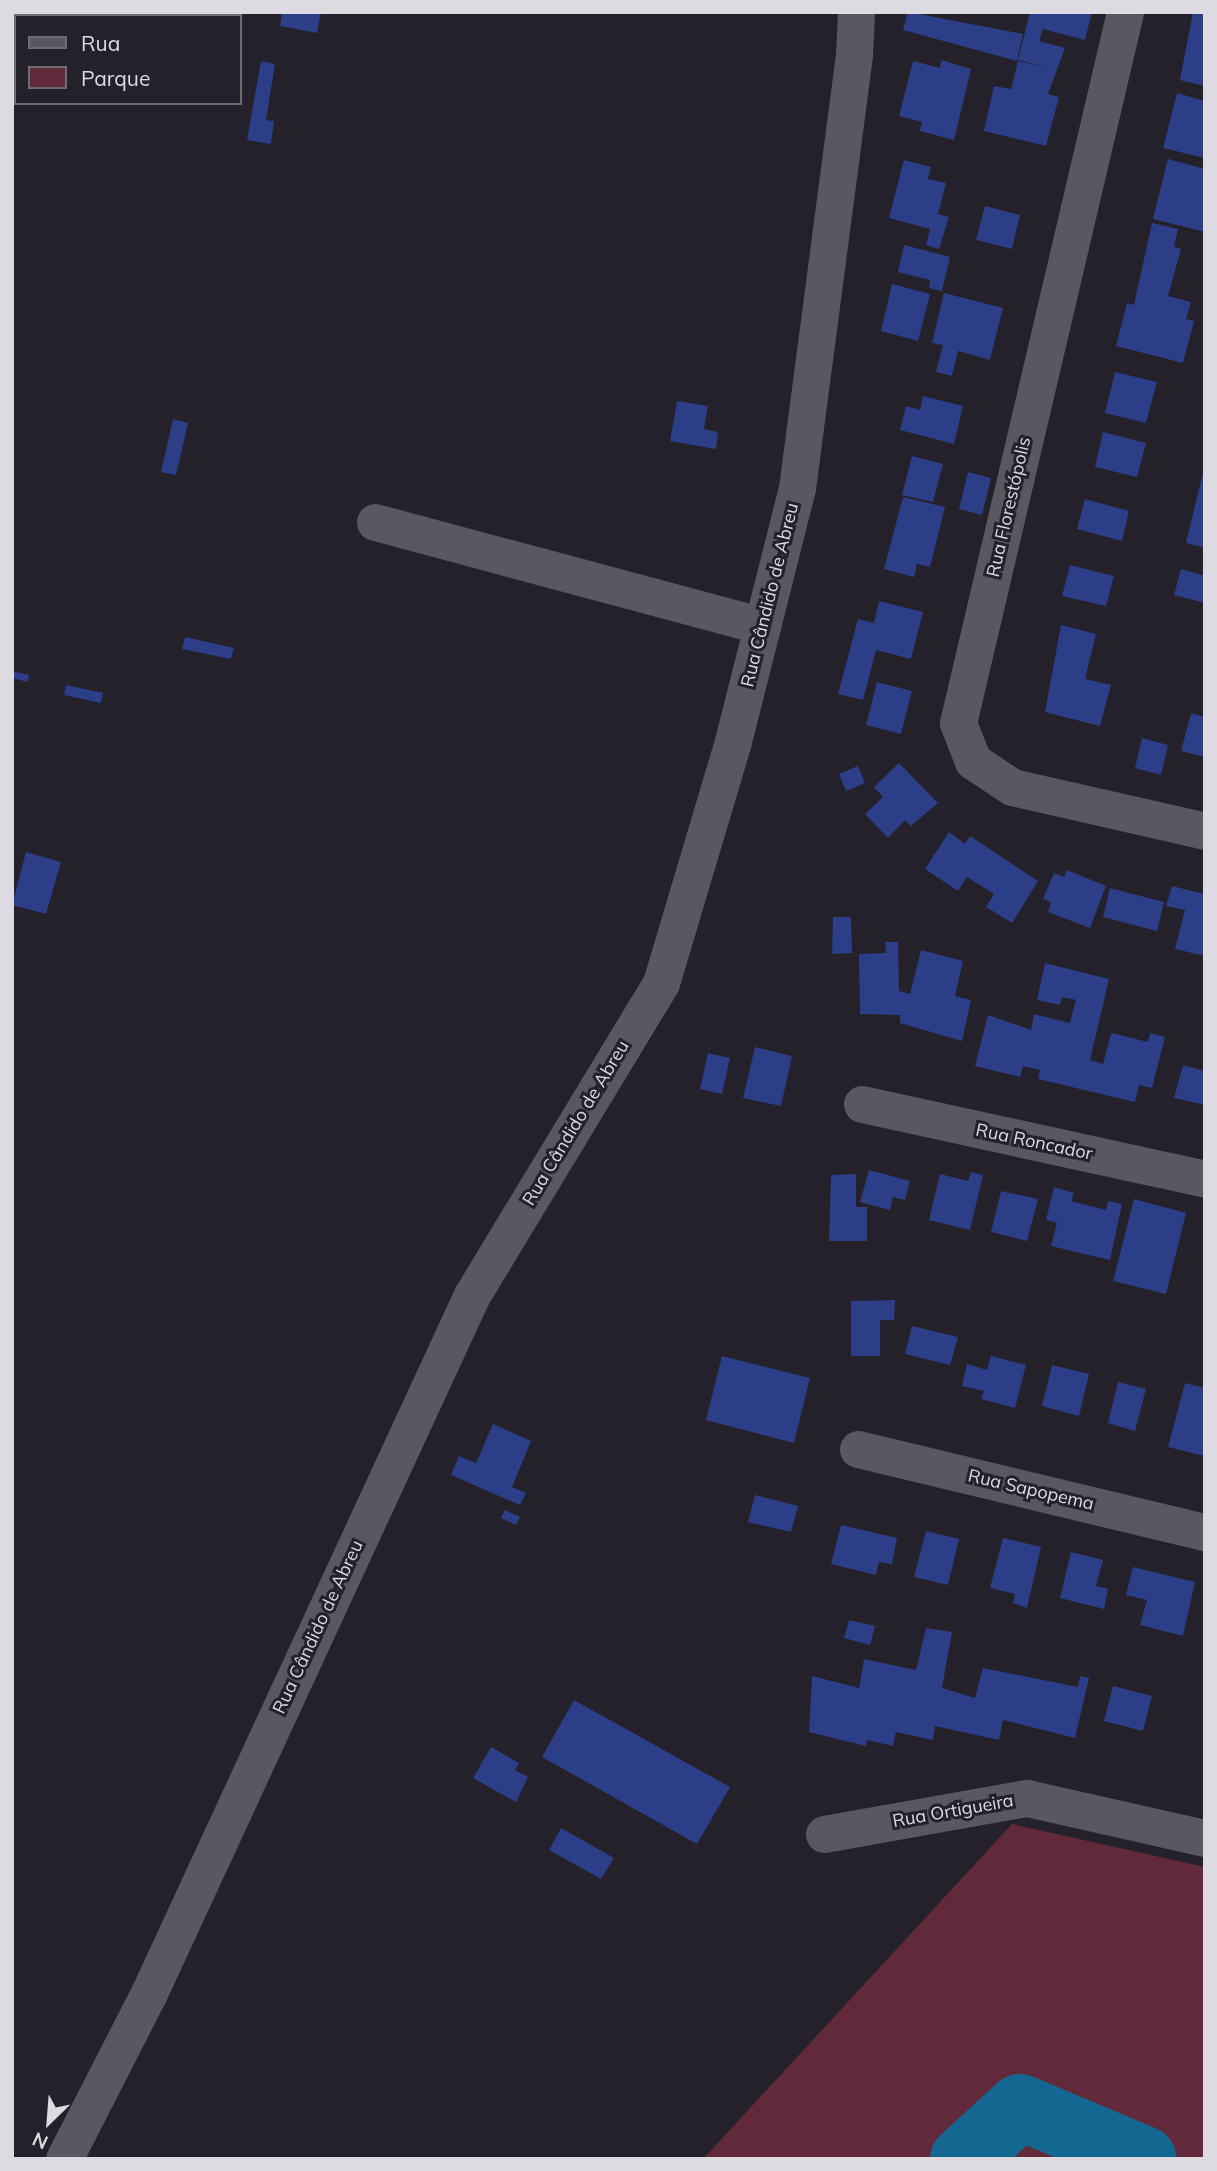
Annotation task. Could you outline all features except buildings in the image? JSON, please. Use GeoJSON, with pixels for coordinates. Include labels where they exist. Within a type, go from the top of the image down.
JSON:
{"type":"FeatureCollection","features":[{"type":"Feature","properties":{"kind":"street","name":"Rua Cândido de Abreu"},"geometry":{"type":"LineString","coordinates":[[64,2159],[149,1993],[472,1295],[661,983],[762,626],[797,488],[855,55],[856,12]]}},
{"type":"Feature","properties":{"kind":"street","name":"Rua Florestópolis"},"geometry":{"type":"LineString","coordinates":[[1125,12],[958,723],[973,761],[1012,788],[1205,831]]}},
{"type":"Feature","properties":{"kind":"street"},"geometry":{"type":"LineString","coordinates":[[375,522],[762,626]]}},
{"type":"Feature","properties":{"kind":"street","name":"Rua Roncador"},"geometry":{"type":"LineString","coordinates":[[862,1104],[1205,1179]]}},
{"type":"Feature","properties":{"kind":"street","name":"Rua Sapopema"},"geometry":{"type":"LineString","coordinates":[[858,1449],[1205,1532]]}},
{"type":"Feature","properties":{"kind":"street","name":"Rua Ortigueira"},"geometry":{"type":"LineString","coordinates":[[824,1834],[1027,1798],[1205,1838]]}},
{"type":"Feature","properties":{"kind":"green space"},"geometry":{"type":"Polygon","coordinates":[[[1012,1824],[1205,1867],[1205,2159],[703,2159],[1012,1824]]]}},
{"type":"Feature","properties":{"kind":"waterway"},"geometry":{"type":"LineString","coordinates":[[963,2159],[1020,2107],[1144,2159]]}}]}
